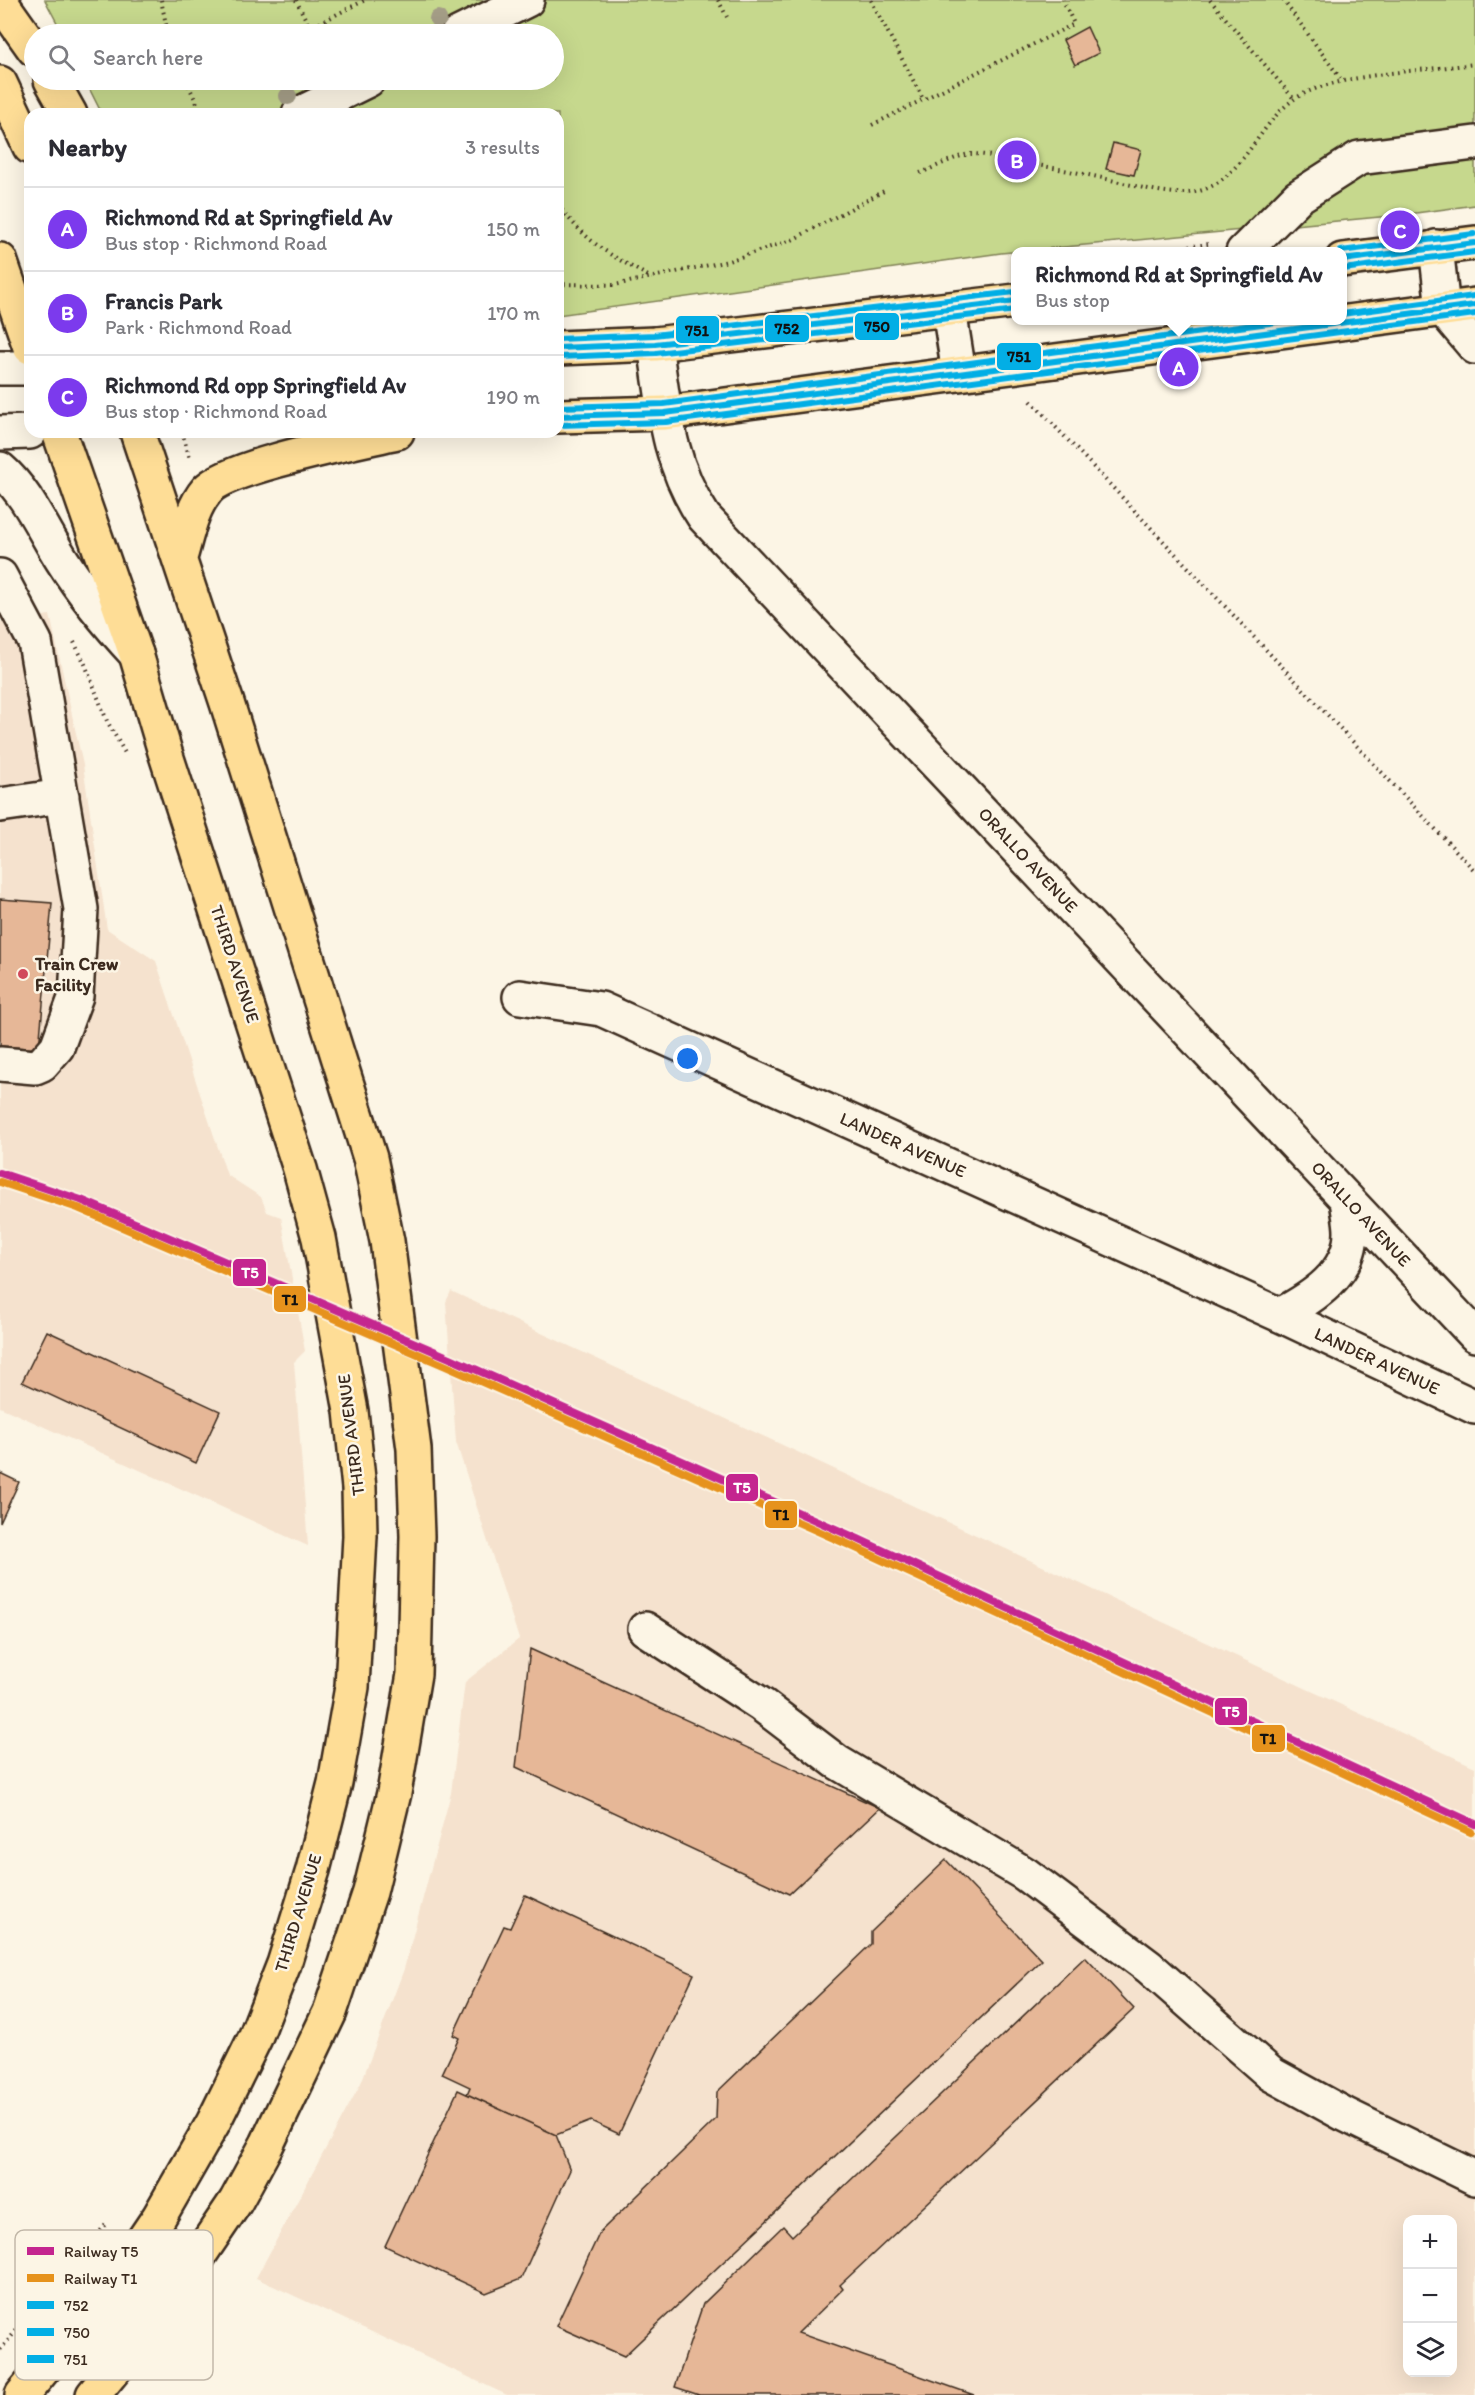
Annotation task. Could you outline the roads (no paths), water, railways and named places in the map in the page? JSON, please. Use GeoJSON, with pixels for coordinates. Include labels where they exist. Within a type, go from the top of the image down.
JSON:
{"type":"FeatureCollection","features":[{"type":"Feature","properties":{"kind":"main road"},"geometry":{"type":"LineString","coordinates":[[0,1],[24,35]]}},
{"type":"Feature","properties":{"kind":"main road"},"geometry":{"type":"LineString","coordinates":[[0,83],[24,134]]}},
{"type":"Feature","properties":{"kind":"main road"},"geometry":{"type":"LineString","coordinates":[[57,90],[67,108]]}},
{"type":"Feature","properties":{"kind":"main road"},"geometry":{"type":"LineString","coordinates":[[1347,259],[1475,243]]}},
{"type":"Feature","properties":{"kind":"main road"},"geometry":{"type":"LineString","coordinates":[[0,260],[24,330]]}},
{"type":"Feature","properties":{"kind":"main road"},"geometry":{"type":"LineString","coordinates":[[564,348],[655,344],[1011,303]]}},
{"type":"Feature","properties":{"kind":"main road"},"geometry":{"type":"LineString","coordinates":[[1347,322],[1475,305]]}},
{"type":"Feature","properties":{"kind":"main road"},"geometry":{"type":"LineString","coordinates":[[564,416],[665,413],[1321,325]]}},
{"type":"Feature","properties":{"kind":"main road","name":"THIRD AVENUE"},"geometry":{"type":"LineString","coordinates":[[61,438],[136,654],[165,752],[297,1157],[319,1238],[351,1411],[359,1488],[359,1557],[352,1687],[335,1784],[313,1870],[284,1964],[255,2038],[213,2123],[150,2230]]}},
{"type":"Feature","properties":{"kind":"main road"},"geometry":{"type":"LineString","coordinates":[[139,438],[180,558],[370,1158],[387,1241],[414,1449],[417,1536],[414,1674],[394,1793],[370,1892],[330,2012],[267,2144],[236,2201],[213,2235]]}},
{"type":"Feature","properties":{"kind":"main road"},"geometry":{"type":"LineString","coordinates":[[180,558],[194,511],[208,489],[230,475],[373,438]]}},
{"type":"Feature","properties":{"kind":"main road","name":"THIRD AVENUE"},"geometry":{"type":"LineString","coordinates":[[22,2395],[34,2380]]}},
{"type":"Feature","properties":{"kind":"main road"},"geometry":{"type":"LineString","coordinates":[[93,2395],[105,2380]]}},
{"type":"Feature","properties":{"kind":"street"},"geometry":{"type":"LineString","coordinates":[[478,24],[527,0]]}},
{"type":"Feature","properties":{"kind":"street"},"geometry":{"type":"LineString","coordinates":[[311,108],[348,90]]}},
{"type":"Feature","properties":{"kind":"street"},"geometry":{"type":"LineString","coordinates":[[1248,247],[1298,197],[1359,158],[1475,143]]}},
{"type":"Feature","properties":{"kind":"street"},"geometry":{"type":"LineString","coordinates":[[1436,247],[1443,309],[1475,347]]}},
{"type":"Feature","properties":{"kind":"street"},"geometry":{"type":"LineString","coordinates":[[949,310],[959,373]]}},
{"type":"Feature","properties":{"kind":"street","name":"ORALLO AVENUE"},"geometry":{"type":"LineString","coordinates":[[655,344],[665,413],[678,470],[685,487],[705,517],[1475,1335]]}},
{"type":"Feature","properties":{"kind":"street"},"geometry":{"type":"LineString","coordinates":[[0,368],[24,368]]}},
{"type":"Feature","properties":{"kind":"street"},"geometry":{"type":"LineString","coordinates":[[0,433],[24,432]]}},
{"type":"Feature","properties":{"kind":"street"},"geometry":{"type":"LineString","coordinates":[[0,469],[13,480],[95,610],[136,654]]}},
{"type":"Feature","properties":{"kind":"street"},"geometry":{"type":"LineString","coordinates":[[0,576],[35,642],[81,909],[73,1008],[57,1047],[42,1064],[34,1067],[0,1064]]}},
{"type":"Feature","properties":{"kind":"street"},"geometry":{"type":"LineString","coordinates":[[0,805],[62,796]]}},
{"type":"Feature","properties":{"kind":"street","name":"LANDER AVENUE"},"geometry":{"type":"LineString","coordinates":[[520,997],[601,1009],[1280,1315],[1475,1407]]}},
{"type":"Feature","properties":{"kind":"street","name":"LANDER AVENUE"},"geometry":{"type":"LineString","coordinates":[[1280,1315],[1315,1294],[1340,1268],[1347,1254],[1351,1233],[1347,1199]]}},
{"type":"Feature","properties":{"kind":"street"},"geometry":{"type":"LineString","coordinates":[[645,1629],[762,1705],[837,1762],[1025,1874],[1149,1967],[1271,2074],[1344,2114],[1475,2178]]}},
{"type":"Feature","properties":{"kind":"rail line","name":"T5"},"geometry":{"type":"LineString","coordinates":[[0,1173],[81,1200],[450,1358],[858,1539],[1475,1824]]}},
{"type":"Feature","properties":{"kind":"rail line","name":"T1"},"geometry":{"type":"LineString","coordinates":[[0,1182],[78,1208],[446,1366],[854,1547],[1471,1832]]}},
{"type":"Feature","properties":{"kind":"place","name":"Francis Park"},"geometry":{"type":"Point","coordinates":[1017,160]}},
{"type":"Feature","properties":{"kind":"place","name":"Richmond Rd opp Springfield Av"},"geometry":{"type":"Point","coordinates":[1400,230]}},
{"type":"Feature","properties":{"kind":"place","name":"Richmond Rd at Springfield Av"},"geometry":{"type":"Point","coordinates":[1179,367]}},
{"type":"Feature","properties":{"kind":"place","name":"Train Crew Facility"},"geometry":{"type":"Point","coordinates":[23,974]}}]}
